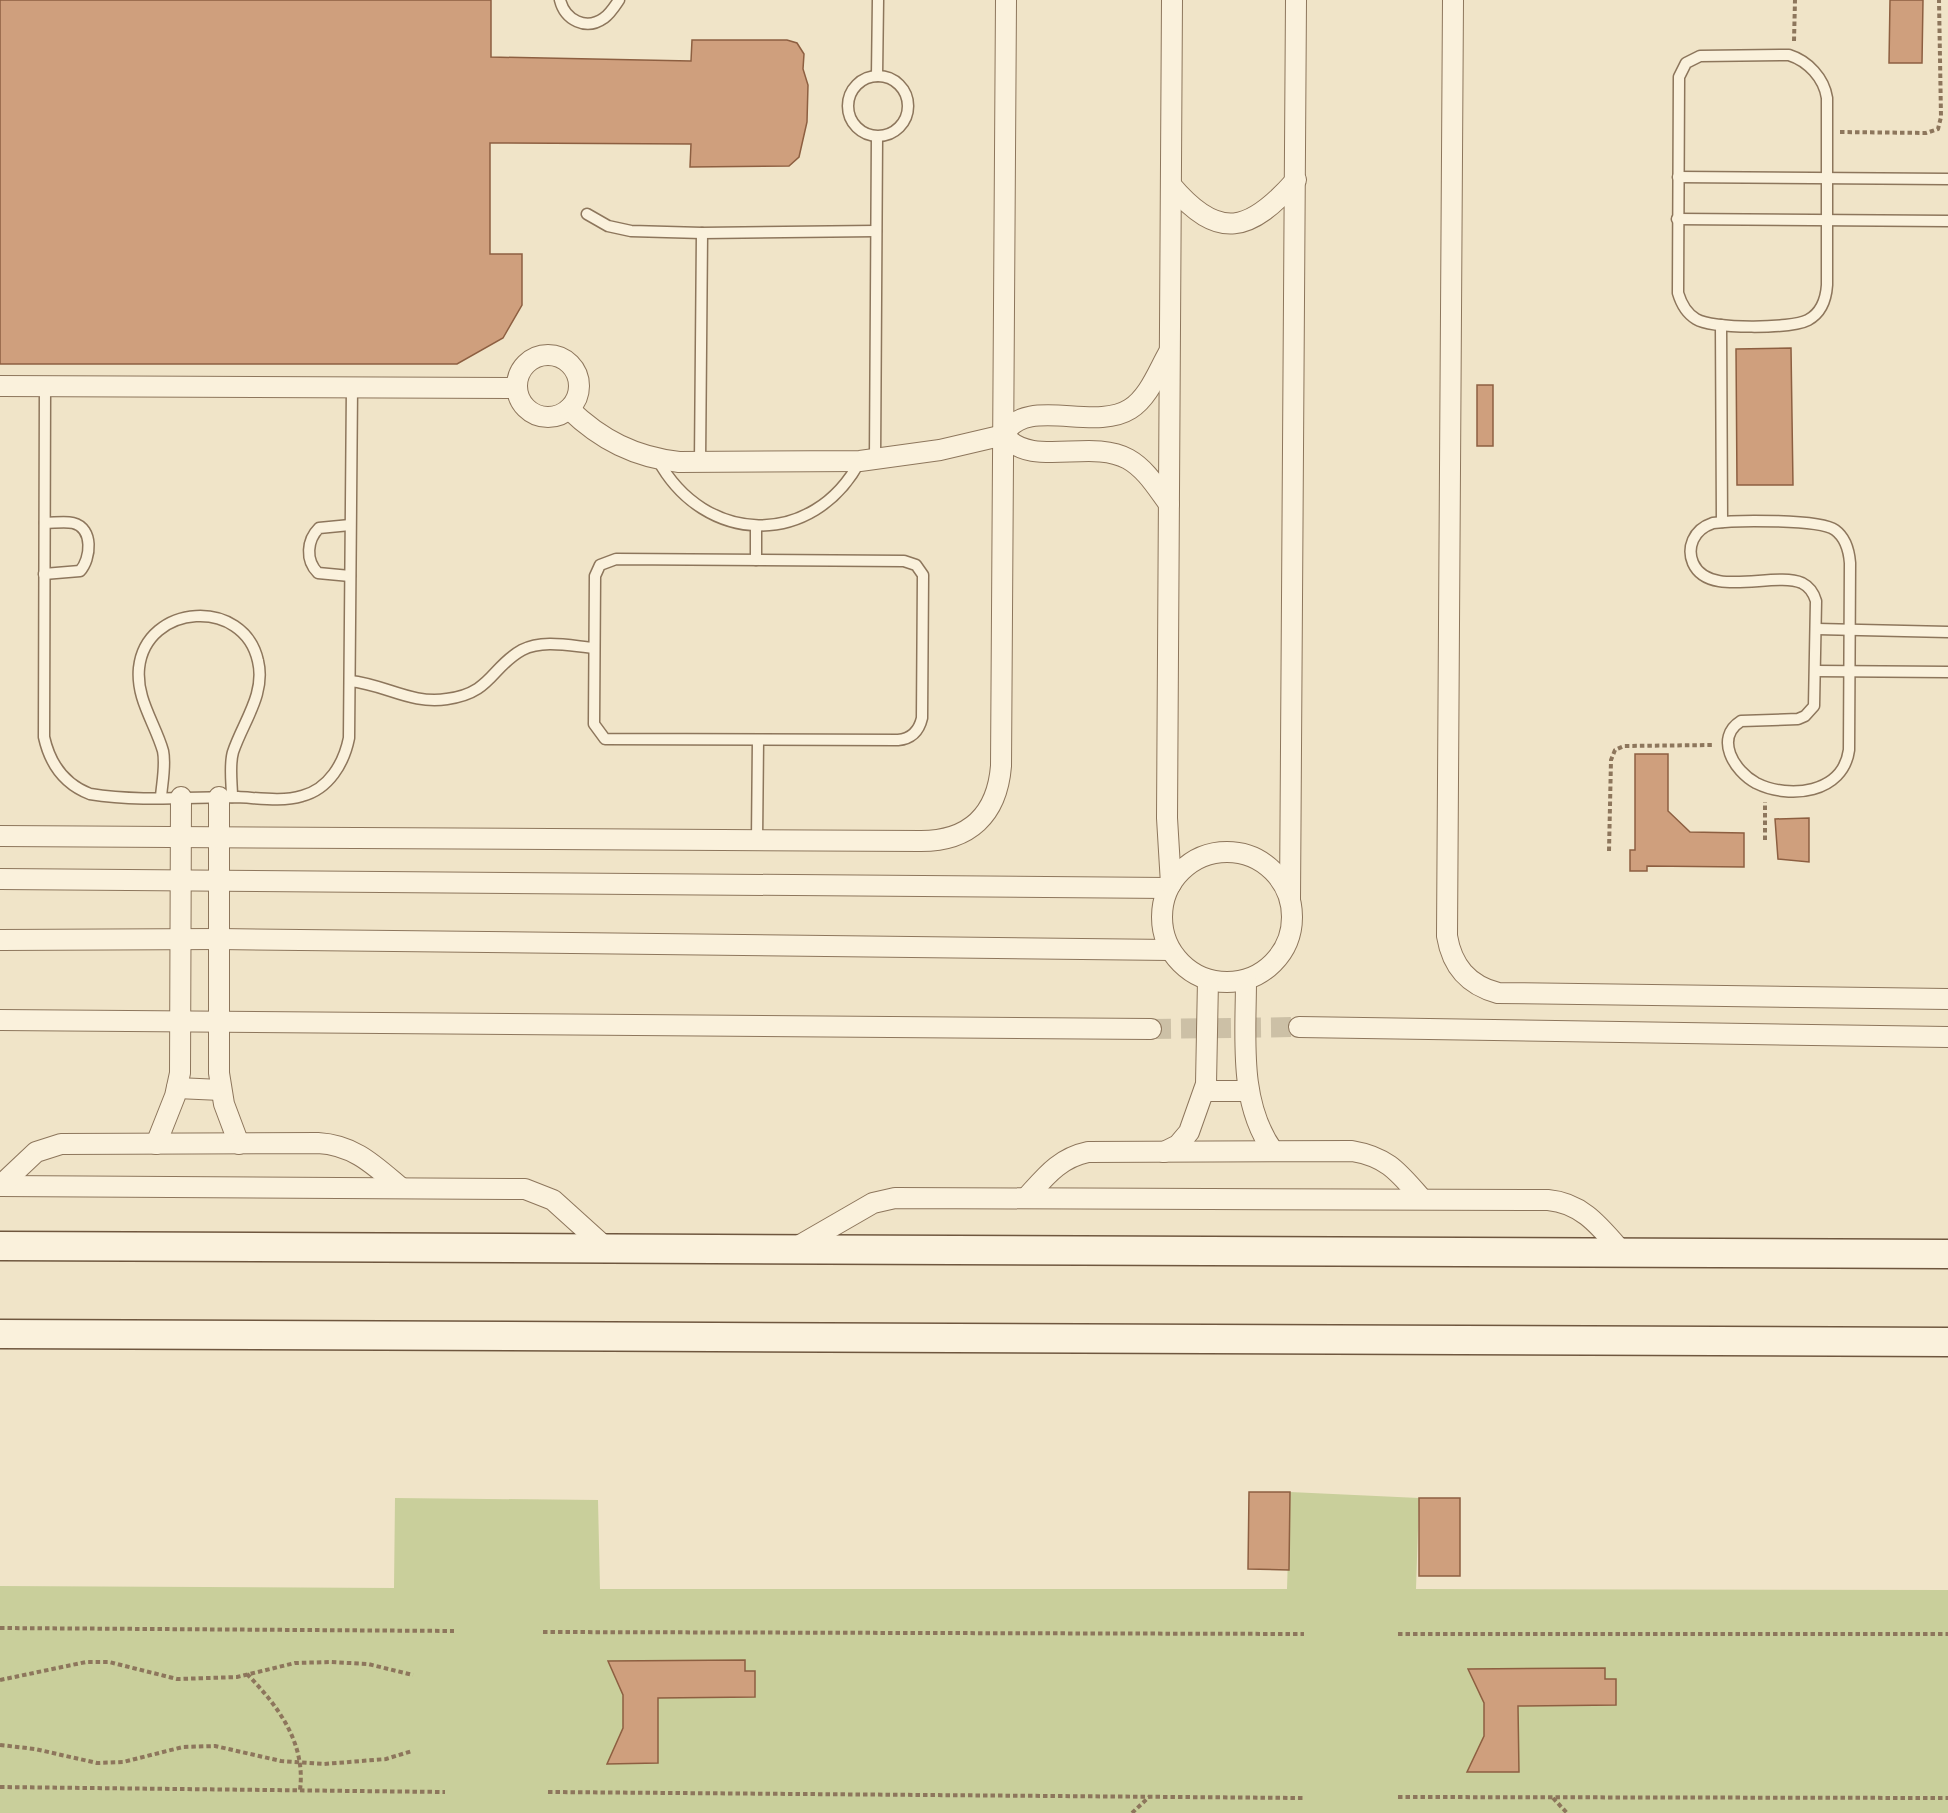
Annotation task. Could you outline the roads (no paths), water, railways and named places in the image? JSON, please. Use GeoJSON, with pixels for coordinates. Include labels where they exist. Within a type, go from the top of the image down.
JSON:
{"type":"FeatureCollection","features":[{"type":"Feature","properties":{"kind":"main road"},"geometry":{"type":"LineString","coordinates":[[0,1246],[1948,1254]]}},
{"type":"Feature","properties":{"kind":"main road"},"geometry":{"type":"LineString","coordinates":[[0,1334],[1948,1342]]}},
{"type":"Feature","properties":{"kind":"street"},"geometry":{"type":"LineString","coordinates":[[0,836],[939,841],[971,828],[984,816],[994,801],[1000,784],[1001,766],[1006,0]]}},
{"type":"Feature","properties":{"kind":"street"},"geometry":{"type":"LineString","coordinates":[[1172,0],[1167,840],[1169,886],[1161,919],[1163,935],[1179,963],[1208,980],[1221,983],[1246,980],[1269,967],[1285,948],[1291,932],[1293,915],[1290,899],[1296,0]]}},
{"type":"Feature","properties":{"kind":"street"},"geometry":{"type":"LineString","coordinates":[[1453,0],[1447,936],[1453,958],[1459,969],[1476,985],[1498,993],[1948,999]]}},
{"type":"Feature","properties":{"kind":"street"},"geometry":{"type":"LineString","coordinates":[[1171,185],[1200,215],[1228,223],[1250,220],[1269,209],[1296,180]]}},
{"type":"Feature","properties":{"kind":"street"},"geometry":{"type":"LineString","coordinates":[[569,409],[584,423],[619,447],[658,460],[867,461],[940,450],[1004,435],[1011,423],[1030,415],[1110,417],[1131,409],[1145,394],[1170,349]]}},
{"type":"Feature","properties":{"kind":"street"},"geometry":{"type":"LineString","coordinates":[[545,355],[564,359],[576,373],[579,383],[575,401],[569,409],[554,417],[536,415],[523,404],[517,388],[518,378],[528,362],[545,355]]}},
{"type":"Feature","properties":{"kind":"street"},"geometry":{"type":"LineString","coordinates":[[0,386],[517,388]]}},
{"type":"Feature","properties":{"kind":"street"},"geometry":{"type":"LineString","coordinates":[[1085,418],[1080,438],[1085,450]]}},
{"type":"Feature","properties":{"kind":"street"},"geometry":{"type":"LineString","coordinates":[[1004,435],[1009,442],[1026,450],[1108,451],[1129,459],[1147,474],[1169,504]]}},
{"type":"Feature","properties":{"kind":"street"},"geometry":{"type":"LineString","coordinates":[[156,1144],[177,1088],[180,1022],[181,797]]}},
{"type":"Feature","properties":{"kind":"street"},"geometry":{"type":"LineString","coordinates":[[226,797],[219,836],[221,1090],[239,1144]]}},
{"type":"Feature","properties":{"kind":"street"},"geometry":{"type":"LineString","coordinates":[[1169,886],[1182,869],[1198,859],[1216,853],[1235,852],[1253,857],[1269,867],[1282,881],[1290,899]]}},
{"type":"Feature","properties":{"kind":"street"},"geometry":{"type":"LineString","coordinates":[[0,879],[1169,886]]}},
{"type":"Feature","properties":{"kind":"street"},"geometry":{"type":"LineString","coordinates":[[0,939],[219,939],[1170,950]]}},
{"type":"Feature","properties":{"kind":"street"},"geometry":{"type":"LineString","coordinates":[[1164,1152],[1178,1145],[1189,1132],[1204,1091],[1208,980]]}},
{"type":"Feature","properties":{"kind":"street"},"geometry":{"type":"LineString","coordinates":[[1246,980],[1248,1091],[1264,1137],[1273,1151]]}},
{"type":"Feature","properties":{"kind":"street"},"geometry":{"type":"LineString","coordinates":[[0,1020],[1151,1029]]}},
{"type":"Feature","properties":{"kind":"street"},"geometry":{"type":"LineString","coordinates":[[1299,1027],[1948,1037]]}},
{"type":"Feature","properties":{"kind":"street"},"geometry":{"type":"LineString","coordinates":[[177,1088],[221,1090]]}},
{"type":"Feature","properties":{"kind":"street"},"geometry":{"type":"LineString","coordinates":[[1204,1091],[1248,1091]]}},
{"type":"Feature","properties":{"kind":"street"},"geometry":{"type":"LineString","coordinates":[[0,1186],[26,1160],[48,1147],[74,1143],[318,1143],[347,1147],[368,1160],[400,1187]]}},
{"type":"Feature","properties":{"kind":"street"},"geometry":{"type":"LineString","coordinates":[[1026,1198],[1054,1166],[1076,1154],[1088,1152],[1273,1151],[1369,1154],[1392,1167],[1422,1199]]}},
{"type":"Feature","properties":{"kind":"street"},"geometry":{"type":"LineString","coordinates":[[0,1186],[516,1188],[534,1191],[553,1200],[605,1247]]}},
{"type":"Feature","properties":{"kind":"street"},"geometry":{"type":"LineString","coordinates":[[795,1248],[862,1209],[884,1200],[1422,1199],[1563,1201],[1590,1216],[1623,1253]]}},
{"type":"Feature","properties":{"kind":"lane"},"geometry":{"type":"LineString","coordinates":[[560,0],[567,16],[588,24],[603,19],[619,0]]}},
{"type":"Feature","properties":{"kind":"lane"},"geometry":{"type":"LineString","coordinates":[[878,0],[878,76]]}},
{"type":"Feature","properties":{"kind":"lane"},"geometry":{"type":"LineString","coordinates":[[1707,56],[1794,57],[1805,63],[1823,83],[1827,98],[1827,178],[1827,293],[1815,315],[1791,324],[1721,325],[1696,320],[1680,301],[1677,284],[1678,85],[1686,63],[1692,59],[1707,56]]}},
{"type":"Feature","properties":{"kind":"lane"},"geometry":{"type":"LineString","coordinates":[[878,76],[886,77],[901,87],[908,102],[905,119],[900,127],[886,136],[877,137],[861,132],[854,126],[850,119],[847,102],[854,87],[861,81],[878,76]]}},
{"type":"Feature","properties":{"kind":"lane"},"geometry":{"type":"LineString","coordinates":[[658,460],[677,489],[690,502],[721,519],[756,526],[788,522],[818,509],[842,489],[867,461],[876,231],[877,137]]}},
{"type":"Feature","properties":{"kind":"lane"},"geometry":{"type":"LineString","coordinates":[[1678,177],[1948,179]]}},
{"type":"Feature","properties":{"kind":"lane"},"geometry":{"type":"LineString","coordinates":[[587,214],[619,229],[702,233],[876,231]]}},
{"type":"Feature","properties":{"kind":"lane"},"geometry":{"type":"LineString","coordinates":[[1677,219],[1948,221]]}},
{"type":"Feature","properties":{"kind":"lane"},"geometry":{"type":"LineString","coordinates":[[700,462],[702,233]]}},
{"type":"Feature","properties":{"kind":"lane"},"geometry":{"type":"LineString","coordinates":[[1721,325],[1722,522]]}},
{"type":"Feature","properties":{"kind":"lane"},"geometry":{"type":"LineString","coordinates":[[45,386],[44,737],[52,762],[68,782],[90,794],[161,797],[302,796],[314,791],[336,772],[349,738],[352,387]]}},
{"type":"Feature","properties":{"kind":"lane"},"geometry":{"type":"LineString","coordinates":[[1722,522],[1816,523],[1834,529],[1841,536],[1850,554],[1849,750],[1841,774],[1828,784],[1812,790],[1766,786],[1750,779],[1738,768],[1727,745],[1731,728],[1741,721],[1790,720],[1805,716],[1814,706],[1817,629],[1816,601],[1809,588],[1802,583],[1720,581],[1698,570],[1691,555],[1694,538],[1705,526],[1722,522]]}},
{"type":"Feature","properties":{"kind":"lane"},"geometry":{"type":"LineString","coordinates":[[45,523],[79,525],[88,540],[88,556],[80,570],[45,574]]}},
{"type":"Feature","properties":{"kind":"lane"},"geometry":{"type":"LineString","coordinates":[[350,525],[325,525],[318,528],[310,542],[312,568],[318,573],[350,576]]}},
{"type":"Feature","properties":{"kind":"lane"},"geometry":{"type":"LineString","coordinates":[[756,526],[756,560]]}},
{"type":"Feature","properties":{"kind":"lane"},"geometry":{"type":"LineString","coordinates":[[616,559],[756,560],[904,561],[916,565],[923,575],[922,718],[914,734],[898,740],[605,739],[594,724],[594,648],[595,576],[605,561],[616,559]]}},
{"type":"Feature","properties":{"kind":"lane"},"geometry":{"type":"LineString","coordinates":[[161,797],[163,753],[145,708],[140,668],[143,654],[159,631],[173,621],[198,615],[226,620],[246,634],[253,644],[260,669],[258,692],[232,754],[226,797]]}},
{"type":"Feature","properties":{"kind":"lane"},"geometry":{"type":"LineString","coordinates":[[1817,629],[1948,632]]}},
{"type":"Feature","properties":{"kind":"lane"},"geometry":{"type":"LineString","coordinates":[[350,681],[369,683],[418,701],[449,699],[466,695],[488,683],[523,650],[545,644],[594,648]]}},
{"type":"Feature","properties":{"kind":"lane"},"geometry":{"type":"LineString","coordinates":[[1816,671],[1948,672]]}},
{"type":"Feature","properties":{"kind":"lane"},"geometry":{"type":"LineString","coordinates":[[757,840],[758,740]]}},
{"type":"Feature","properties":{"kind":"tunnel"},"geometry":{"type":"LineString","coordinates":[[1151,1029],[1299,1027]]}}]}
